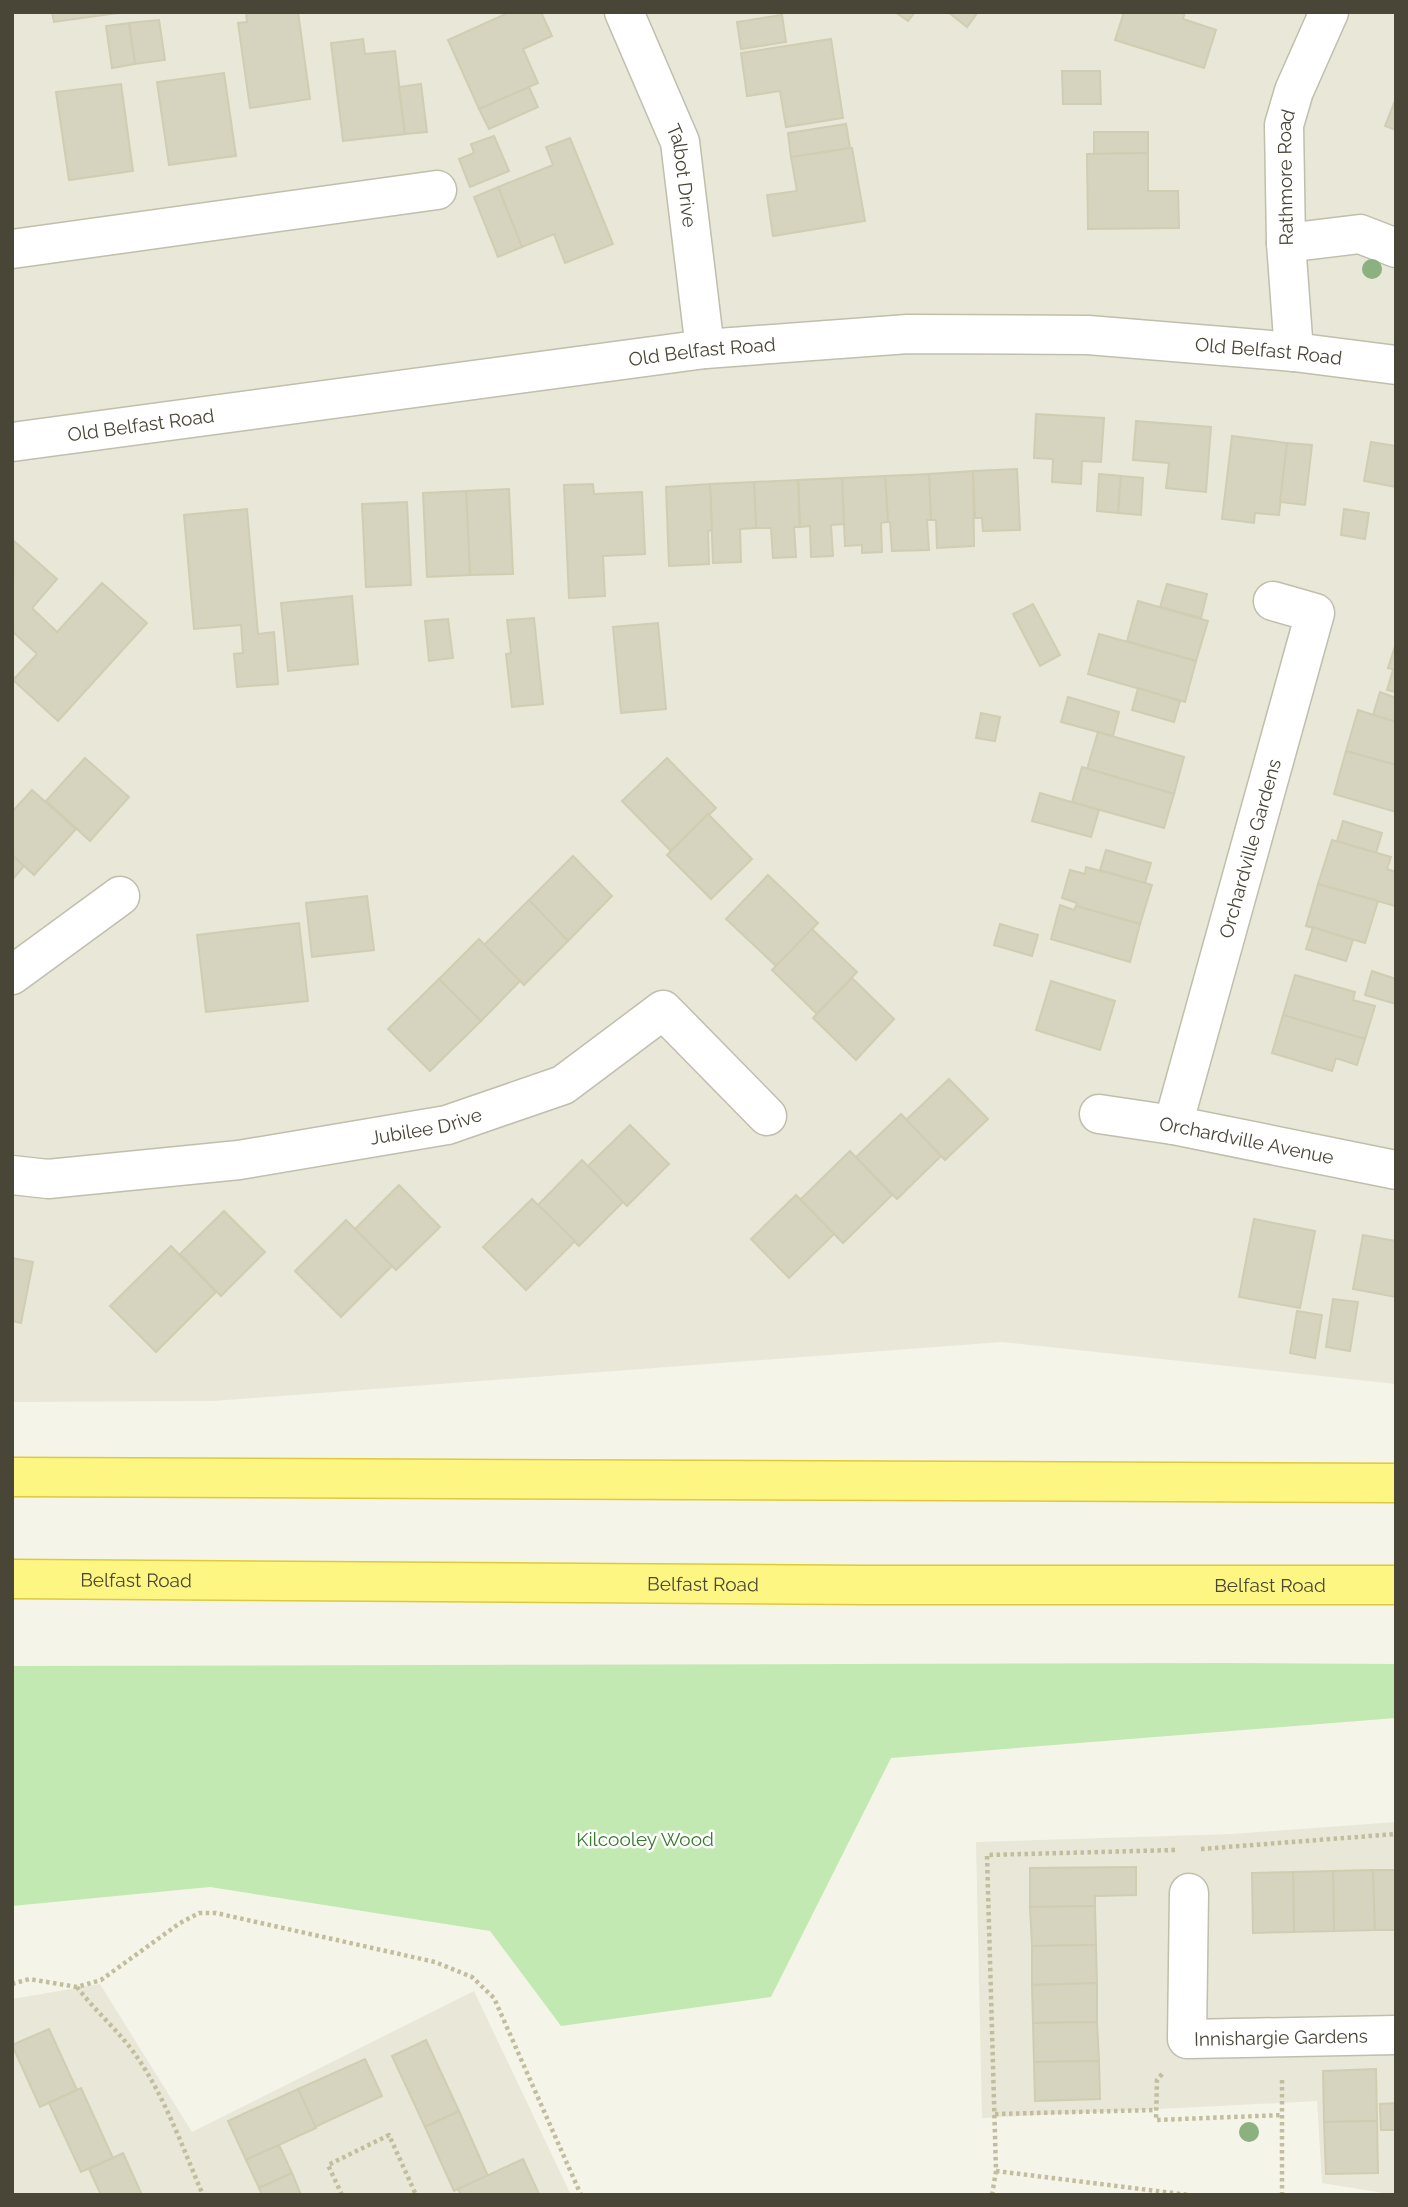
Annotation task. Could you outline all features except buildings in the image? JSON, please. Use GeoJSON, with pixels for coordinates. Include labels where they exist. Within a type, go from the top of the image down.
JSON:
{"type":"FeatureCollection","features":[{"type":"Feature","properties":{"kind":"highway"},"geometry":{"type":"LineString","coordinates":[[12,1477],[1396,1482]]}},
{"type":"Feature","properties":{"kind":"highway","name":"Belfast Road"},"geometry":{"type":"LineString","coordinates":[[12,1579],[1396,1586]]}},
{"type":"Feature","properties":{"kind":"street","name":"Talbot Drive"},"geometry":{"type":"LineString","coordinates":[[624,12],[680,142],[705,349]]}},
{"type":"Feature","properties":{"kind":"street","name":"Rathmore Road"},"geometry":{"type":"LineString","coordinates":[[1294,352],[1286,243],[1284,125],[1294,91],[1329,12]]}},
{"type":"Feature","properties":{"kind":"street"},"geometry":{"type":"LineString","coordinates":[[12,250],[436,190]]}},
{"type":"Feature","properties":{"kind":"street"},"geometry":{"type":"LineString","coordinates":[[1286,243],[1360,234],[1396,248]]}},
{"type":"Feature","properties":{"kind":"street","name":"Old Belfast Road"},"geometry":{"type":"LineString","coordinates":[[12,442],[705,349],[921,334],[1088,335],[1294,352],[1396,365]]}},
{"type":"Feature","properties":{"kind":"street","name":"Orchardville Gardens"},"geometry":{"type":"LineString","coordinates":[[1173,1125],[1315,613],[1273,601]]}},
{"type":"Feature","properties":{"kind":"street"},"geometry":{"type":"LineString","coordinates":[[12,975],[120,896]]}},
{"type":"Feature","properties":{"kind":"street","name":"Jubilee Drive"},"geometry":{"type":"LineString","coordinates":[[12,1175],[48,1180],[240,1160],[447,1125],[563,1084],[663,1010],[767,1116]]}},
{"type":"Feature","properties":{"kind":"street","name":"Orchardville Avenue"},"geometry":{"type":"LineString","coordinates":[[1098,1114],[1173,1125],[1396,1170]]}},
{"type":"Feature","properties":{"kind":"street","name":"Innishargie Gardens"},"geometry":{"type":"LineString","coordinates":[[1189,1893],[1187,2039],[1396,2035]]}},
{"type":"Feature","properties":{"kind":"path"},"geometry":{"type":"LineString","coordinates":[[1189,1850],[1396,1834]]}},
{"type":"Feature","properties":{"kind":"path"},"geometry":{"type":"LineString","coordinates":[[992,2195],[996,2171],[987,1855],[1176,1850]]}},
{"type":"Feature","properties":{"kind":"path"},"geometry":{"type":"LineString","coordinates":[[12,1984],[29,1979],[77,1987],[101,1980],[180,1923],[199,1913],[216,1913],[435,1962],[472,1978],[494,1998],[581,2195]]}},
{"type":"Feature","properties":{"kind":"path"},"geometry":{"type":"LineString","coordinates":[[77,1987],[136,2055],[159,2094],[203,2195]]}},
{"type":"Feature","properties":{"kind":"path"},"geometry":{"type":"LineString","coordinates":[[1187,2039],[1157,2080],[1156,2120],[1283,2115]]}},
{"type":"Feature","properties":{"kind":"path"},"geometry":{"type":"LineString","coordinates":[[1282,2077],[1282,2195]]}},
{"type":"Feature","properties":{"kind":"path"},"geometry":{"type":"LineString","coordinates":[[995,2114],[1156,2110]]}},
{"type":"Feature","properties":{"kind":"path"},"geometry":{"type":"LineString","coordinates":[[342,2195],[328,2165],[389,2135],[416,2195]]}},
{"type":"Feature","properties":{"kind":"path"},"geometry":{"type":"LineString","coordinates":[[996,2171],[1189,2195]]}},
{"type":"Feature","properties":{"kind":"shaded area"},"geometry":{"type":"Polygon","coordinates":[[[12,12],[1396,12],[1396,1384],[1002,1342],[213,1401],[12,1402],[12,12]]]}},
{"type":"Feature","properties":{"kind":"shaded area"},"geometry":{"type":"Polygon","coordinates":[[[1396,1822],[1396,2195],[1322,2183],[1317,2101],[982,2118],[976,1842],[1232,1834],[1396,1822]]]}},
{"type":"Feature","properties":{"kind":"shaded area"},"geometry":{"type":"Polygon","coordinates":[[[100,1984],[192,2132],[474,1991],[571,2195],[12,2195],[12,1999],[100,1984]]]}},
{"type":"Feature","properties":{"kind":"green space","name":"Kilcooley Wood"},"geometry":{"type":"Polygon","coordinates":[[[1396,1664],[1396,1718],[891,1758],[771,1997],[561,2026],[490,1931],[210,1887],[12,1906],[12,1666],[1396,1664]]]}}]}
